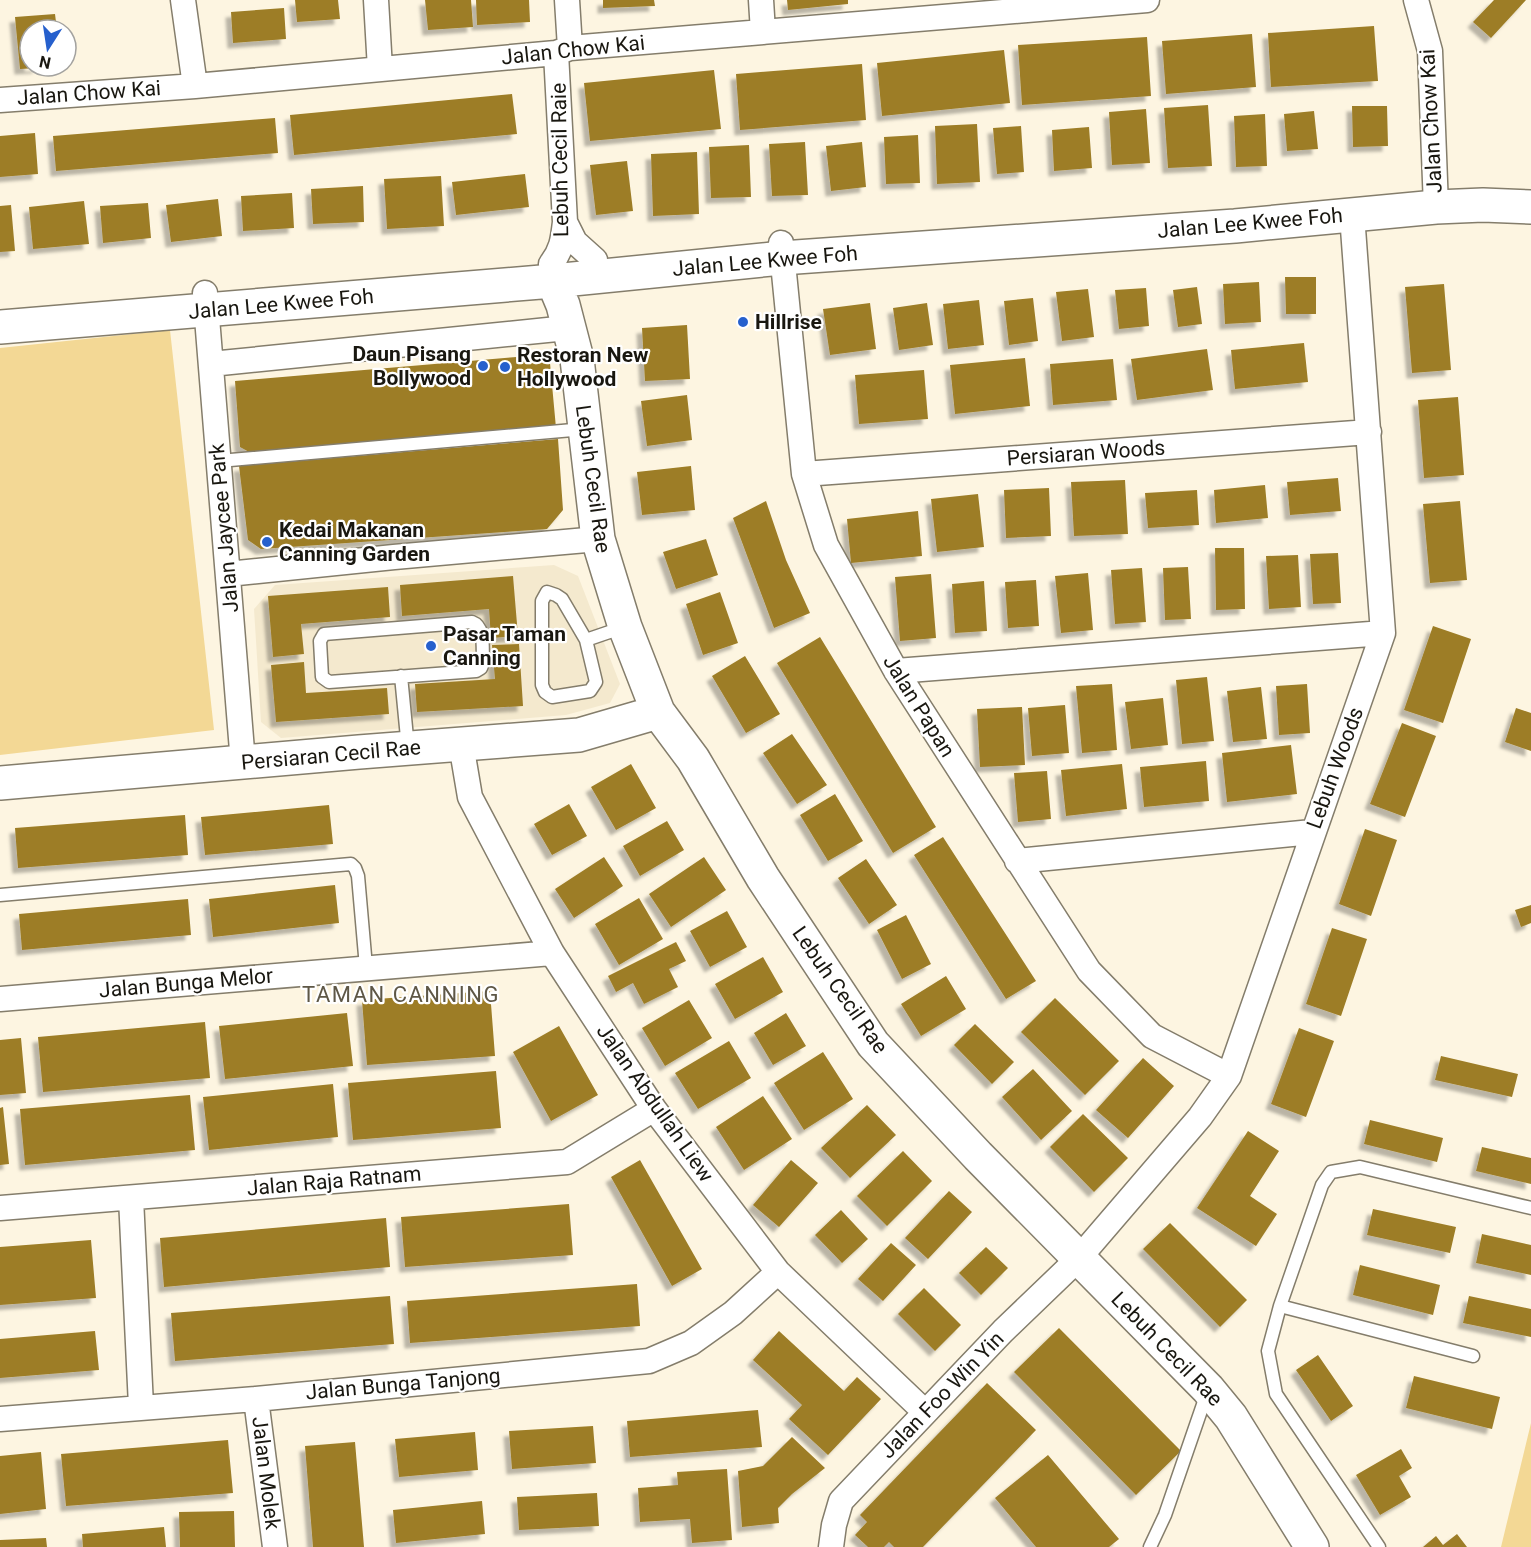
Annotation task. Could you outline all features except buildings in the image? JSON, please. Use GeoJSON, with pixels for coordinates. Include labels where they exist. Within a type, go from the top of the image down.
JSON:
{"type":"FeatureCollection","features":[{"type":"Feature","properties":{"kind":"main road","name":"Jalan Lee Kwee Foh"},"geometry":{"type":"LineString","coordinates":[[0,312],[206,301],[781,250],[1531,190]]}},
{"type":"Feature","properties":{"kind":"main road","name":"Jalan Lee Kwee Foh"},"geometry":{"type":"LineString","coordinates":[[781,250],[1235,226],[1352,215],[1435,199],[1483,205],[1531,207]]}},
{"type":"Feature","properties":{"kind":"main road","name":"Lebuh Cecil Rae"},"geometry":{"type":"LineString","coordinates":[[577,359],[581,322],[596,268]]}},
{"type":"Feature","properties":{"kind":"main road","name":"Lebuh Cecil Rae"},"geometry":{"type":"LineString","coordinates":[[552,272],[577,359],[598,538],[625,627],[658,712],[693,759],[763,878],[873,1044],[978,1156],[1208,1389],[1231,1417],[1312,1547]]}},
{"type":"Feature","properties":{"kind":"main road","name":"Jalan Lee Kwee Foh"},"geometry":{"type":"LineString","coordinates":[[0,327],[206,301]]}},
{"type":"Feature","properties":{"kind":"main road","name":"Persiaran Cecil Rae"},"geometry":{"type":"LineString","coordinates":[[0,783],[579,735],[658,712]]}},
{"type":"Feature","properties":{"kind":"street"},"geometry":{"type":"LineString","coordinates":[[183,0],[195,86]]}},
{"type":"Feature","properties":{"kind":"street"},"geometry":{"type":"LineString","coordinates":[[376,0],[380,69]]}},
{"type":"Feature","properties":{"kind":"street","name":"Lebuh Cecil Raie"},"geometry":{"type":"LineString","coordinates":[[552,272],[563,244],[565,222],[563,51],[567,0]]}},
{"type":"Feature","properties":{"kind":"street"},"geometry":{"type":"LineString","coordinates":[[761,0],[763,32]]}},
{"type":"Feature","properties":{"kind":"street","name":"Jalan Chow Kai"},"geometry":{"type":"LineString","coordinates":[[0,100],[195,86],[763,32],[950,8],[1147,0]]}},
{"type":"Feature","properties":{"kind":"street","name":"Jalan Chow Kai"},"geometry":{"type":"LineString","coordinates":[[1416,0],[1430,51],[1435,199]]}},
{"type":"Feature","properties":{"kind":"street","name":"Lebuh Woods"},"geometry":{"type":"LineString","coordinates":[[1078,1258],[1200,1118],[1229,1076],[1383,633],[1352,215]]}},
{"type":"Feature","properties":{"kind":"street"},"geometry":{"type":"LineString","coordinates":[[565,222],[575,242],[596,268]]}},
{"type":"Feature","properties":{"kind":"street","name":"Jalan Papan"},"geometry":{"type":"LineString","coordinates":[[781,250],[804,474],[826,545],[896,671],[1089,971],[1152,1036],[1229,1076]]}},
{"type":"Feature","properties":{"kind":"street","name":"Jalan Jaycee Park"},"geometry":{"type":"LineString","coordinates":[[206,301],[243,763]]}},
{"type":"Feature","properties":{"kind":"street"},"geometry":{"type":"LineString","coordinates":[[211,364],[567,328]]}},
{"type":"Feature","properties":{"kind":"street","name":"Persiaran Woods"},"geometry":{"type":"LineString","coordinates":[[804,474],[1369,432]]}},
{"type":"Feature","properties":{"kind":"street"},"geometry":{"type":"LineString","coordinates":[[228,574],[394,556],[598,538]]}},
{"type":"Feature","properties":{"kind":"street"},"geometry":{"type":"LineString","coordinates":[[896,671],[1383,633]]}},
{"type":"Feature","properties":{"kind":"street","name":"Jalan Abdullah Liew"},"geometry":{"type":"LineString","coordinates":[[461,744],[470,798],[552,953],[654,1110],[778,1272],[925,1412]]}},
{"type":"Feature","properties":{"kind":"street"},"geometry":{"type":"LineString","coordinates":[[1017,861],[1312,832]]}},
{"type":"Feature","properties":{"kind":"street","name":"Jalan Bunga Melor"},"geometry":{"type":"LineString","coordinates":[[0,999],[552,953]]}},
{"type":"Feature","properties":{"kind":"street","name":"Jalan Raja Ratnam"},"geometry":{"type":"LineString","coordinates":[[0,1208],[567,1162],[654,1110]]}},
{"type":"Feature","properties":{"kind":"street"},"geometry":{"type":"LineString","coordinates":[[131,1198],[141,1406]]}},
{"type":"Feature","properties":{"kind":"street","name":"Jalan Foo Win Yin"},"geometry":{"type":"LineString","coordinates":[[831,1547],[834,1525],[841,1502],[1003,1331],[1078,1258]]}},
{"type":"Feature","properties":{"kind":"street","name":"Jalan Bunga Tanjong"},"geometry":{"type":"LineString","coordinates":[[0,1419],[141,1406],[256,1399],[650,1361],[691,1343],[733,1313],[778,1272]]}},
{"type":"Feature","properties":{"kind":"street","name":"Jalan Molek"},"geometry":{"type":"LineString","coordinates":[[256,1399],[275,1547]]}},
{"type":"Feature","properties":{"kind":"lane"},"geometry":{"type":"LineString","coordinates":[[219,461],[585,429]]}},
{"type":"Feature","properties":{"kind":"lane"},"geometry":{"type":"LineString","coordinates":[[547,592],[562,599],[586,640],[596,682],[594,687],[590,691],[552,697],[545,692],[542,685],[542,601],[547,592]]}},
{"type":"Feature","properties":{"kind":"lane"},"geometry":{"type":"LineString","coordinates":[[472,622],[481,629],[483,663],[476,671],[401,676],[329,682],[324,680],[320,641],[322,636],[324,634],[472,622]]}},
{"type":"Feature","properties":{"kind":"lane"},"geometry":{"type":"LineString","coordinates":[[586,640],[625,627]]}},
{"type":"Feature","properties":{"kind":"lane"},"geometry":{"type":"LineString","coordinates":[[401,676],[408,749]]}},
{"type":"Feature","properties":{"kind":"lane"},"geometry":{"type":"LineString","coordinates":[[0,895],[351,864],[356,868],[358,876],[366,967]]}},
{"type":"Feature","properties":{"kind":"lane"},"geometry":{"type":"LineString","coordinates":[[1379,1547],[1276,1394],[1268,1351],[1280,1305],[1322,1185],[1331,1172],[1360,1167],[1531,1208]]}},
{"type":"Feature","properties":{"kind":"lane"},"geometry":{"type":"LineString","coordinates":[[1280,1305],[1473,1356]]}},
{"type":"Feature","properties":{"kind":"lane"},"geometry":{"type":"LineString","coordinates":[[1150,1547],[1165,1515],[1208,1389]]}},
{"type":"Feature","properties":{"kind":"shaded area"},"geometry":{"type":"Polygon","coordinates":[[[170,330],[214,730],[0,755],[0,348],[170,330]]]}},
{"type":"Feature","properties":{"kind":"shaded area","name":"Pasar Taman Canning"},"geometry":{"type":"Polygon","coordinates":[[[554,565],[578,576],[620,684],[610,703],[566,715],[281,738],[261,722],[254,609],[275,585],[554,565]]]}},
{"type":"Feature","properties":{"kind":"shaded area"},"geometry":{"type":"Polygon","coordinates":[[[1531,1423],[1531,1547],[1501,1547],[1531,1423]]]}},
{"type":"Feature","properties":{"kind":"place","name":"Hillrise"},"geometry":{"type":"Point","coordinates":[743,322]}},
{"type":"Feature","properties":{"kind":"place","name":"Daun Pisang Bollywood"},"geometry":{"type":"Point","coordinates":[483,366]}},
{"type":"Feature","properties":{"kind":"place","name":"Restoran New Hollywood"},"geometry":{"type":"Point","coordinates":[505,367]}},
{"type":"Feature","properties":{"kind":"place","name":"Kedai Makanan Canning Garden"},"geometry":{"type":"Point","coordinates":[267,542]}},
{"type":"Feature","properties":{"kind":"place","name":"Pasar Taman Canning"},"geometry":{"type":"Point","coordinates":[431,646]}},
{"type":"Feature","properties":{"kind":"district","name":"TAMAN CANNING"},"geometry":{"type":"Point","coordinates":[401,994]}}]}
